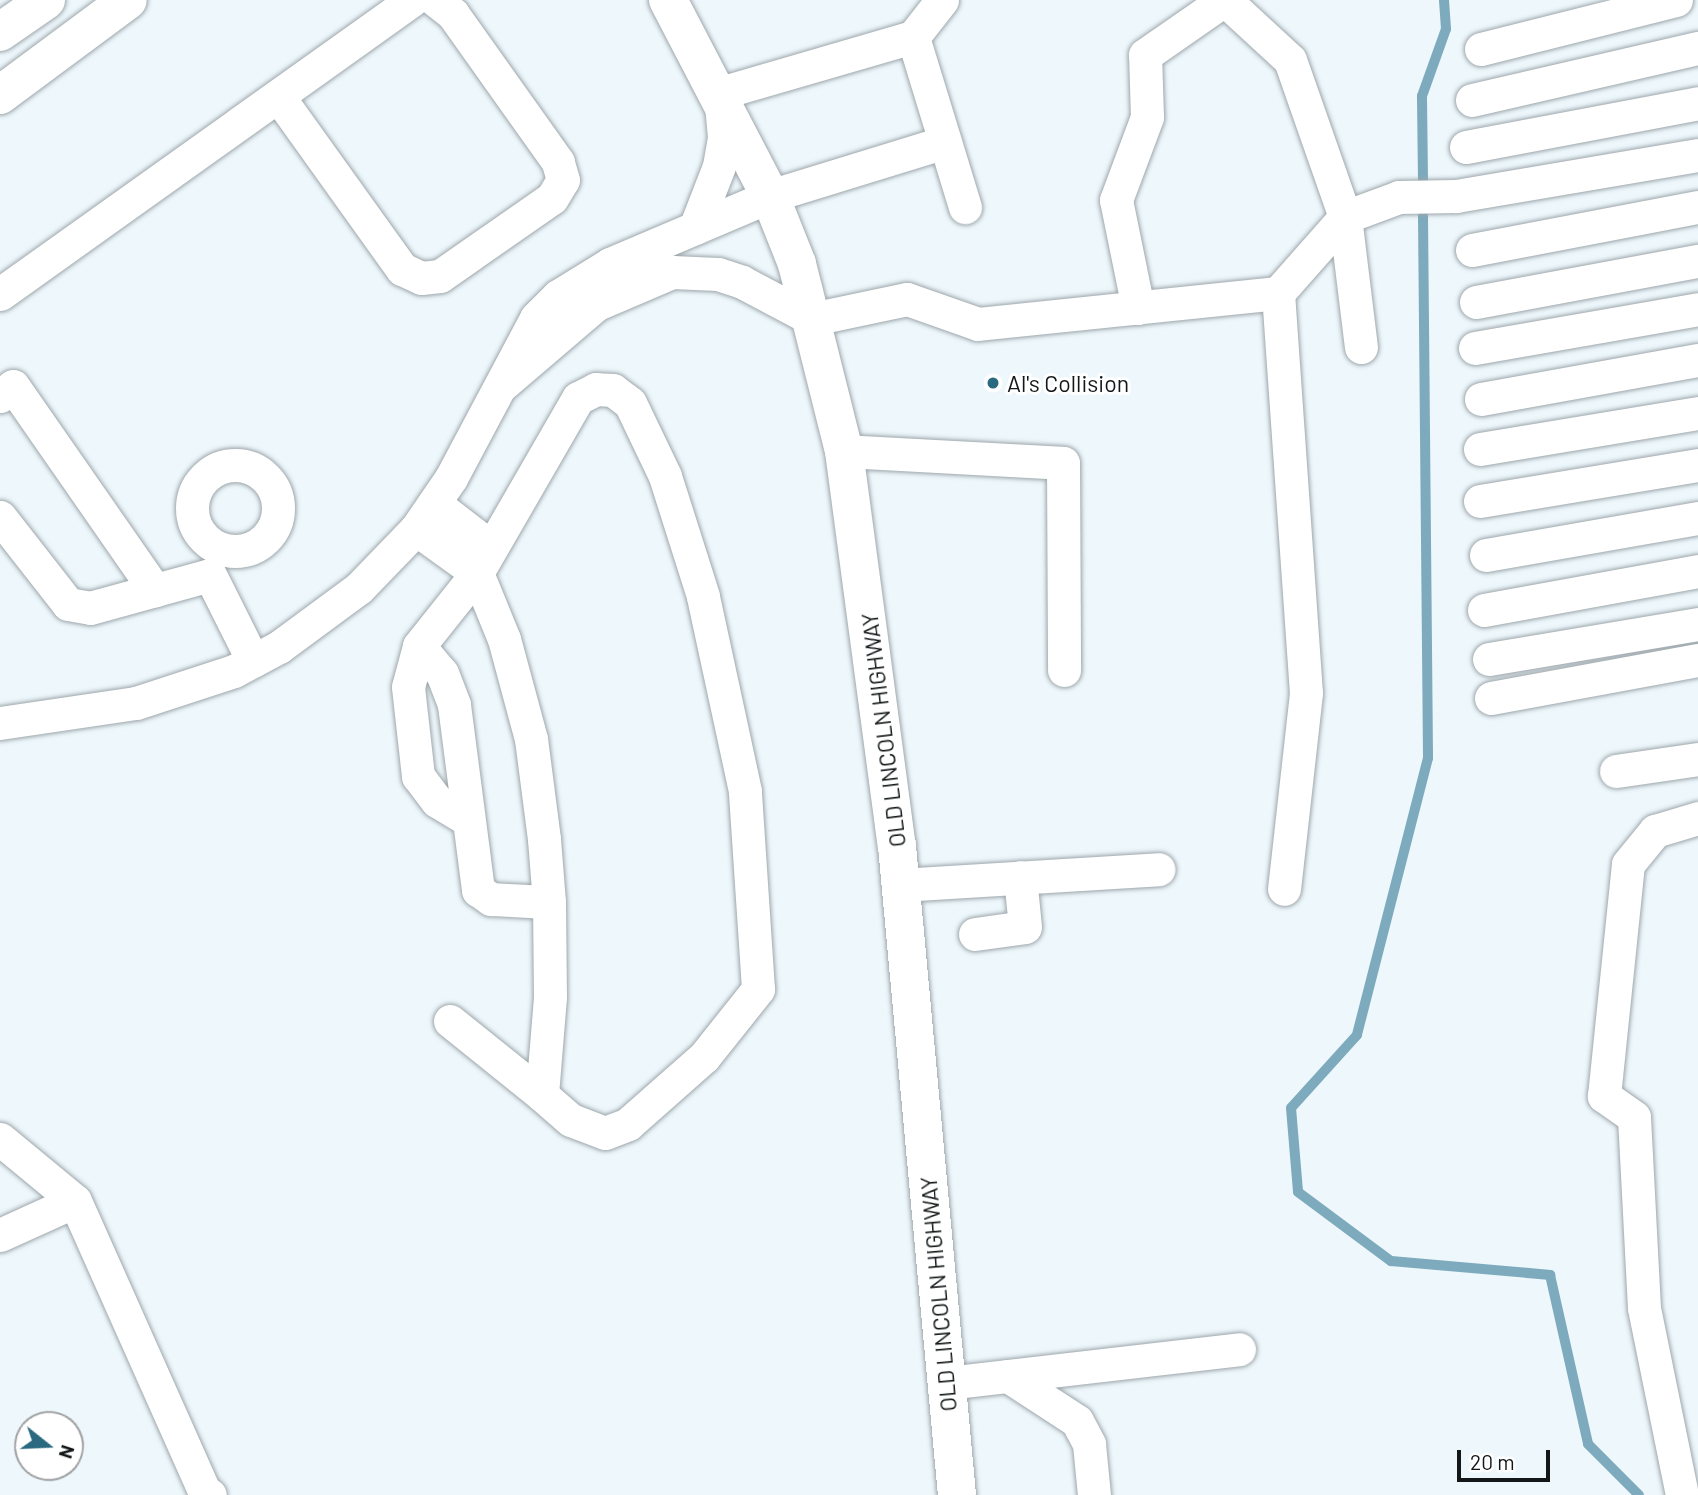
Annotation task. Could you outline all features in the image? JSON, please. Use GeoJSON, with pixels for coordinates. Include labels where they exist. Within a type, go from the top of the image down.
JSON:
{"type":"FeatureCollection","features":[{"type":"Feature","properties":{"kind":"main road"},"geometry":{"type":"LineString","coordinates":[[0,32],[46,0]]}},
{"type":"Feature","properties":{"kind":"main road"},"geometry":{"type":"LineString","coordinates":[[0,95],[128,0]]}},
{"type":"Feature","properties":{"kind":"main road","name":"OLD LINCOLN HIGHWAY"},"geometry":{"type":"LineString","coordinates":[[668,0],[720,93],[770,196],[813,319],[844,451],[869,612],[900,885],[957,1495]]}},
{"type":"Feature","properties":{"kind":"lane"},"geometry":{"type":"LineString","coordinates":[[0,294],[412,0]]}},
{"type":"Feature","properties":{"kind":"lane"},"geometry":{"type":"LineString","coordinates":[[278,96],[402,269],[421,278],[440,276],[552,198],[564,180],[558,162],[453,14],[435,0]]}},
{"type":"Feature","properties":{"kind":"lane"},"geometry":{"type":"LineString","coordinates":[[695,228],[719,166],[724,137],[720,93],[913,37],[942,0]]}},
{"type":"Feature","properties":{"kind":"lane"},"geometry":{"type":"LineString","coordinates":[[1138,308],[1116,200],[1147,117],[1145,55],[1225,0],[1290,60],[1345,217],[1361,347]]}},
{"type":"Feature","properties":{"kind":"lane"},"geometry":{"type":"LineString","coordinates":[[1481,49],[1676,0]]}},
{"type":"Feature","properties":{"kind":"lane"},"geometry":{"type":"LineString","coordinates":[[913,37],[965,207]]}},
{"type":"Feature","properties":{"kind":"lane"},"geometry":{"type":"LineString","coordinates":[[1472,100],[1698,48]]}},
{"type":"Feature","properties":{"kind":"lane"},"geometry":{"type":"LineString","coordinates":[[1465,147],[1698,103]]}},
{"type":"Feature","properties":{"kind":"lane"},"geometry":{"type":"LineString","coordinates":[[0,723],[136,703],[187,690],[253,661],[349,596],[425,516],[502,385],[536,318],[558,296],[610,264],[770,196],[945,142]]}},
{"type":"Feature","properties":{"kind":"lane"},"geometry":{"type":"LineString","coordinates":[[502,385],[597,303],[650,278],[672,272],[718,274],[742,282],[813,319],[907,299],[978,324],[1278,293],[1345,217],[1399,197],[1456,196],[1698,155]]}},
{"type":"Feature","properties":{"kind":"lane"},"geometry":{"type":"LineString","coordinates":[[1472,250],[1698,207]]}},
{"type":"Feature","properties":{"kind":"lane"},"geometry":{"type":"LineString","coordinates":[[1476,303],[1698,261]]}},
{"type":"Feature","properties":{"kind":"lane"},"geometry":{"type":"LineString","coordinates":[[1278,293],[1306,694],[1284,889]]}},
{"type":"Feature","properties":{"kind":"lane"},"geometry":{"type":"LineString","coordinates":[[1475,348],[1698,309]]}},
{"type":"Feature","properties":{"kind":"lane"},"geometry":{"type":"LineString","coordinates":[[1481,399],[1698,360]]}},
{"type":"Feature","properties":{"kind":"lane"},"geometry":{"type":"LineString","coordinates":[[4,384],[155,590]]}},
{"type":"Feature","properties":{"kind":"lane"},"geometry":{"type":"LineString","coordinates":[[450,1021],[571,1120],[605,1133],[628,1124],[704,1057],[758,989],[745,791],[703,596],[665,476],[630,403],[612,390],[596,389],[578,398],[484,560],[419,646],[408,687],[418,776],[437,801],[467,819]]}},
{"type":"Feature","properties":{"kind":"lane"},"geometry":{"type":"LineString","coordinates":[[1480,449],[1698,413]]}},
{"type":"Feature","properties":{"kind":"lane"},"geometry":{"type":"LineString","coordinates":[[844,451],[1063,463],[1064,670]]}},
{"type":"Feature","properties":{"kind":"lane"},"geometry":{"type":"LineString","coordinates":[[1480,501],[1698,465]]}},
{"type":"Feature","properties":{"kind":"lane"},"geometry":{"type":"LineString","coordinates":[[425,516],[484,560],[531,739],[549,902],[550,997],[542,1095]]}},
{"type":"Feature","properties":{"kind":"lane"},"geometry":{"type":"LineString","coordinates":[[0,517],[68,604],[90,608],[155,590],[220,563],[253,661]]}},
{"type":"Feature","properties":{"kind":"lane"},"geometry":{"type":"LineString","coordinates":[[1486,555],[1698,519]]}},
{"type":"Feature","properties":{"kind":"lane"},"geometry":{"type":"LineString","coordinates":[[1484,610],[1698,571]]}},
{"type":"Feature","properties":{"kind":"lane"},"geometry":{"type":"LineString","coordinates":[[1489,659],[1698,624]]}},
{"type":"Feature","properties":{"kind":"lane"},"geometry":{"type":"LineString","coordinates":[[419,646],[442,673],[454,705],[478,890],[491,899],[549,902]]}},
{"type":"Feature","properties":{"kind":"lane"},"geometry":{"type":"LineString","coordinates":[[1491,698],[1698,660]]}},
{"type":"Feature","properties":{"kind":"lane"},"geometry":{"type":"LineString","coordinates":[[1616,771],[1698,759]]}},
{"type":"Feature","properties":{"kind":"lane"},"geometry":{"type":"LineString","coordinates":[[1682,1495],[1643,1308],[1634,1117],[1604,1096],[1628,864],[1655,831],[1698,818]]}},
{"type":"Feature","properties":{"kind":"lane"},"geometry":{"type":"LineString","coordinates":[[900,885],[1159,869]]}},
{"type":"Feature","properties":{"kind":"lane"},"geometry":{"type":"LineString","coordinates":[[975,934],[1025,927],[1020,877]]}},
{"type":"Feature","properties":{"kind":"lane"},"geometry":{"type":"LineString","coordinates":[[0,1139],[75,1201],[205,1494]]}},
{"type":"Feature","properties":{"kind":"lane"},"geometry":{"type":"LineString","coordinates":[[0,1235],[75,1201]]}},
{"type":"Feature","properties":{"kind":"lane"},"geometry":{"type":"LineString","coordinates":[[947,1383],[1239,1349]]}},
{"type":"Feature","properties":{"kind":"lane"},"geometry":{"type":"LineString","coordinates":[[1008,1376],[1077,1421],[1089,1444],[1094,1495]]}},
{"type":"Feature","properties":{"kind":"waterway"},"geometry":{"type":"LineString","coordinates":[[1423,180],[1422,96],[1446,29],[1444,0]]}},
{"type":"Feature","properties":{"kind":"waterway"},"geometry":{"type":"LineString","coordinates":[[1423,216],[1428,758],[1357,1035],[1291,1108],[1298,1192],[1391,1261],[1550,1275],[1588,1444],[1639,1495]]}},
{"type":"Feature","properties":{"kind":"place","name":"Al's Collision"},"geometry":{"type":"Point","coordinates":[993,383]}}]}
